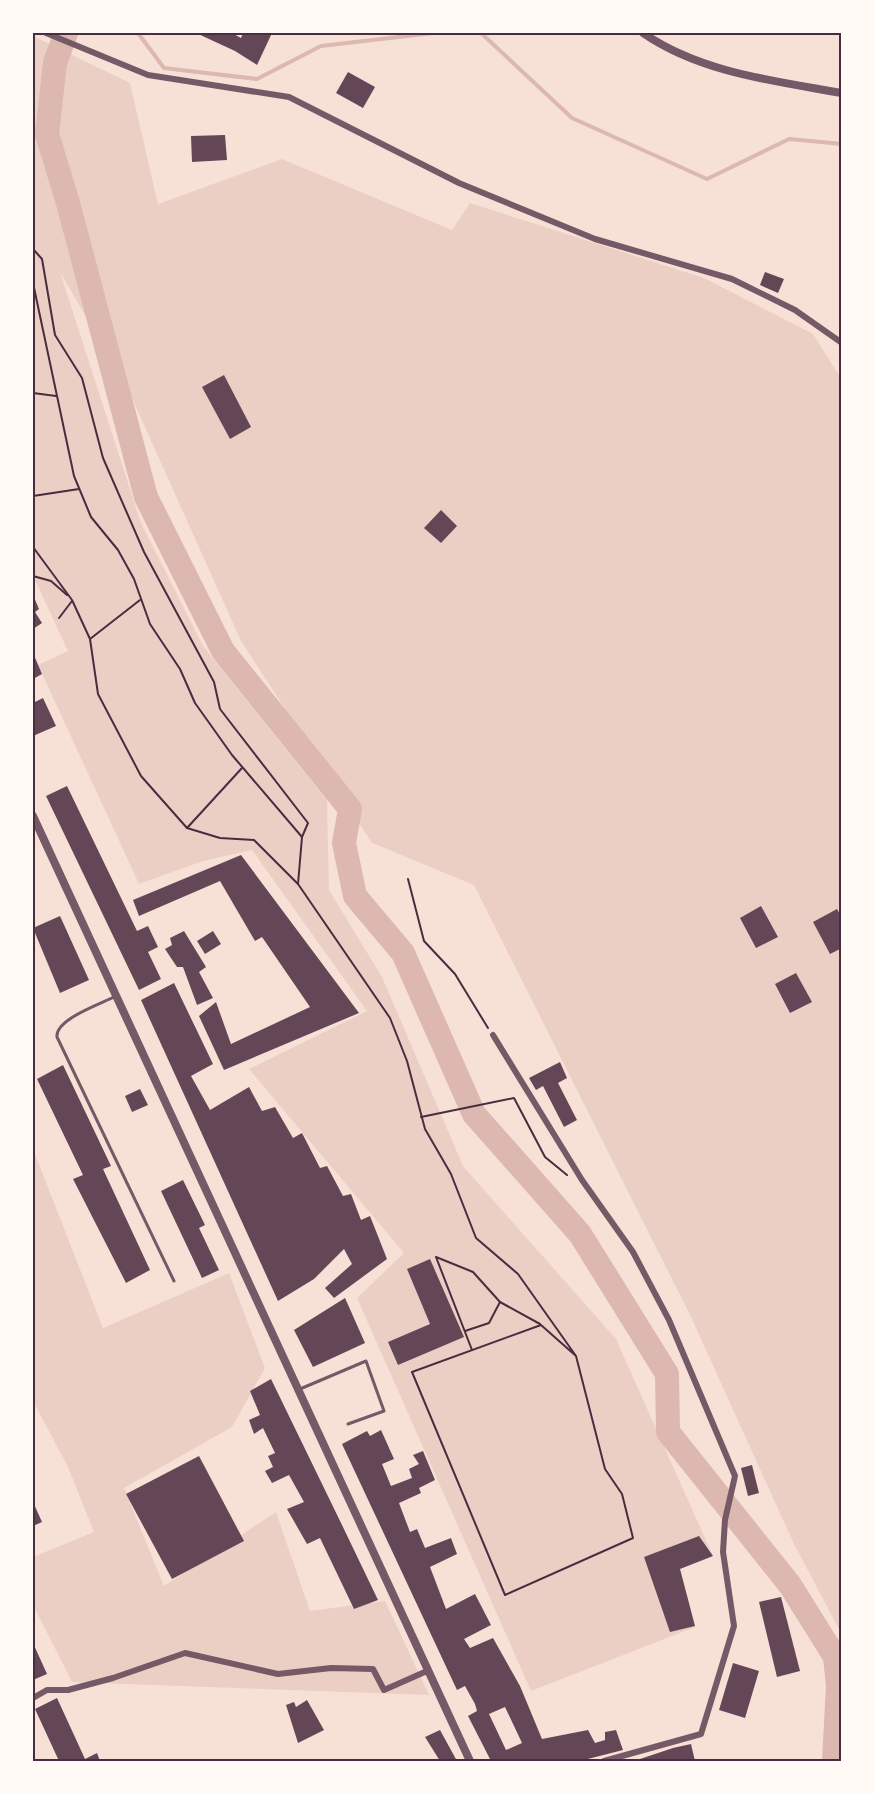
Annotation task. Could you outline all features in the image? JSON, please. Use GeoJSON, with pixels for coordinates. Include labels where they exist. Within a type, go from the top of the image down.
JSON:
{"type":"FeatureCollection","features":[{"type":"Feature","properties":{"kind":"street"},"geometry":{"type":"LineString","coordinates":[[46,33],[148,75],[289,97],[459,183],[595,239],[732,279],[795,310],[842,343]]}},
{"type":"Feature","properties":{"kind":"street"},"geometry":{"type":"LineString","coordinates":[[643,33],[698,61],[749,76],[842,93]]}},
{"type":"Feature","properties":{"kind":"street"},"geometry":{"type":"LineString","coordinates":[[33,816],[300,1389],[470,1761]]}},
{"type":"Feature","properties":{"kind":"street"},"geometry":{"type":"LineString","coordinates":[[493,1035],[582,1180],[633,1252],[669,1320],[735,1476],[725,1520],[723,1552],[734,1626],[701,1734],[604,1761]]}},
{"type":"Feature","properties":{"kind":"street"},"geometry":{"type":"LineString","coordinates":[[33,1698],[47,1690],[68,1690],[113,1678],[185,1653],[278,1674],[331,1668],[373,1669],[384,1690],[427,1671]]}},
{"type":"Feature","properties":{"kind":"lane"},"geometry":{"type":"LineString","coordinates":[[117,996],[62,1023],[57,1037],[174,1281]]}},
{"type":"Feature","properties":{"kind":"lane"},"geometry":{"type":"LineString","coordinates":[[300,1389],[366,1361],[384,1411],[348,1424]]}},
{"type":"Feature","properties":{"kind":"path"},"geometry":{"type":"LineString","coordinates":[[33,249],[42,259],[55,335],[82,378],[103,458],[144,552],[214,682],[220,709],[308,824],[303,837],[298,884]]}},
{"type":"Feature","properties":{"kind":"path"},"geometry":{"type":"LineString","coordinates":[[33,283],[74,476],[91,517],[118,550],[150,624],[180,669],[195,703],[243,768],[303,837]]}},
{"type":"Feature","properties":{"kind":"path"},"geometry":{"type":"LineString","coordinates":[[33,393],[56,396]]}},
{"type":"Feature","properties":{"kind":"path"},"geometry":{"type":"LineString","coordinates":[[33,496],[79,489]]}},
{"type":"Feature","properties":{"kind":"path"},"geometry":{"type":"LineString","coordinates":[[33,547],[72,600],[90,639],[98,694],[141,776],[187,828],[220,838],[254,840],[298,884],[390,1018],[407,1061],[425,1130],[451,1174],[476,1238],[518,1274],[576,1356],[605,1469],[622,1494],[633,1538],[505,1595],[412,1372],[541,1325]]}},
{"type":"Feature","properties":{"kind":"path"},"geometry":{"type":"LineString","coordinates":[[33,576],[51,581],[72,600]]}},
{"type":"Feature","properties":{"kind":"path"},"geometry":{"type":"LineString","coordinates":[[90,639],[141,599]]}},
{"type":"Feature","properties":{"kind":"path"},"geometry":{"type":"LineString","coordinates":[[59,618],[72,600]]}},
{"type":"Feature","properties":{"kind":"path"},"geometry":{"type":"LineString","coordinates":[[187,828],[243,768]]}},
{"type":"Feature","properties":{"kind":"path"},"geometry":{"type":"LineString","coordinates":[[408,879],[424,941],[455,974],[493,1035]]}},
{"type":"Feature","properties":{"kind":"path"},"geometry":{"type":"LineString","coordinates":[[421,1117],[514,1098],[545,1157],[563,1173],[582,1180]]}},
{"type":"Feature","properties":{"kind":"path"},"geometry":{"type":"LineString","coordinates":[[472,1350],[436,1257],[473,1272],[500,1302],[541,1325],[576,1356]]}},
{"type":"Feature","properties":{"kind":"path"},"geometry":{"type":"LineString","coordinates":[[465,1331],[489,1323],[500,1302]]}},
{"type":"Feature","properties":{"kind":"shaded area"},"geometry":{"type":"Polygon","coordinates":[[[33,36],[130,83],[158,204],[282,159],[452,230],[470,203],[704,278],[813,334],[842,380],[842,1635],[794,1544],[691,1317],[474,885],[372,843],[241,641],[127,387],[60,272],[141,523],[203,646],[327,800],[329,890],[382,977],[463,1166],[616,1339],[713,1556],[680,1569],[695,1627],[531,1691],[357,1298],[404,1253],[249,1069],[367,1011],[252,850],[203,861],[139,884],[38,665],[68,651],[36,582],[33,582],[33,36]]]}},
{"type":"Feature","properties":{"kind":"shaded area"},"geometry":{"type":"Polygon","coordinates":[[[33,1149],[103,1328],[229,1273],[265,1368],[232,1427],[124,1488],[164,1586],[276,1512],[310,1611],[385,1601],[429,1695],[72,1682],[33,1605],[33,1557],[94,1532],[68,1467],[33,1401],[33,1149]]]}},
{"type":"Feature","properties":{"kind":"building"},"geometry":{"type":"Polygon","coordinates":[[[196,33],[232,33],[241,38],[243,33],[272,33],[257,65],[235,51],[196,33]]]}},
{"type":"Feature","properties":{"kind":"building"},"geometry":{"type":"Polygon","coordinates":[[[348,72],[375,87],[363,108],[336,93],[348,72]]]}},
{"type":"Feature","properties":{"kind":"building"},"geometry":{"type":"Polygon","coordinates":[[[225,135],[227,160],[192,162],[191,136],[225,135]]]}},
{"type":"Feature","properties":{"kind":"building"},"geometry":{"type":"Polygon","coordinates":[[[765,272],[784,279],[778,293],[760,285],[765,272]]]}},
{"type":"Feature","properties":{"kind":"building"},"geometry":{"type":"Polygon","coordinates":[[[224,375],[251,427],[230,439],[202,387],[224,375]]]}},
{"type":"Feature","properties":{"kind":"building"},"geometry":{"type":"Polygon","coordinates":[[[441,510],[457,526],[441,543],[424,528],[441,510]]]}},
{"type":"Feature","properties":{"kind":"building"},"geometry":{"type":"Polygon","coordinates":[[[33,595],[39,609],[35,612],[42,623],[33,629],[33,595]]]}},
{"type":"Feature","properties":{"kind":"building"},"geometry":{"type":"Polygon","coordinates":[[[33,653],[42,674],[33,679],[33,653]]]}},
{"type":"Feature","properties":{"kind":"building"},"geometry":{"type":"Polygon","coordinates":[[[43,698],[56,726],[33,736],[33,703],[43,698]]]}},
{"type":"Feature","properties":{"kind":"building"},"geometry":{"type":"Polygon","coordinates":[[[67,786],[137,931],[148,926],[158,947],[148,952],[161,979],[139,990],[46,796],[67,786]]]}},
{"type":"Feature","properties":{"kind":"building"},"geometry":{"type":"Polygon","coordinates":[[[241,855],[359,1013],[224,1070],[199,1016],[216,1002],[231,1044],[310,1007],[262,937],[255,941],[220,881],[139,916],[133,900],[241,855]]]}},
{"type":"Feature","properties":{"kind":"building"},"geometry":{"type":"Polygon","coordinates":[[[761,906],[778,937],[756,948],[740,918],[761,906]]]}},
{"type":"Feature","properties":{"kind":"building"},"geometry":{"type":"Polygon","coordinates":[[[837,909],[842,918],[842,948],[830,954],[813,922],[837,909]]]}},
{"type":"Feature","properties":{"kind":"building"},"geometry":{"type":"Polygon","coordinates":[[[60,916],[89,980],[60,993],[33,928],[60,916]]]}},
{"type":"Feature","properties":{"kind":"building"},"geometry":{"type":"Polygon","coordinates":[[[184,931],[206,967],[199,972],[213,998],[197,1005],[183,967],[177,967],[165,949],[172,945],[170,938],[184,931]]]}},
{"type":"Feature","properties":{"kind":"building"},"geometry":{"type":"Polygon","coordinates":[[[213,931],[221,944],[205,954],[197,941],[213,931]]]}},
{"type":"Feature","properties":{"kind":"building"},"geometry":{"type":"Polygon","coordinates":[[[796,973],[812,1002],[790,1013],[775,984],[796,973]]]}},
{"type":"Feature","properties":{"kind":"building"},"geometry":{"type":"Polygon","coordinates":[[[174,983],[213,1064],[191,1076],[210,1110],[249,1087],[262,1111],[275,1107],[293,1138],[302,1133],[320,1168],[327,1166],[343,1196],[351,1194],[361,1220],[370,1216],[387,1259],[334,1298],[325,1288],[352,1264],[344,1249],[314,1279],[278,1301],[141,1000],[174,983]]]}},
{"type":"Feature","properties":{"kind":"building"},"geometry":{"type":"Polygon","coordinates":[[[560,1062],[567,1078],[558,1083],[577,1120],[564,1127],[543,1086],[536,1090],[529,1078],[560,1062]]]}},
{"type":"Feature","properties":{"kind":"building"},"geometry":{"type":"Polygon","coordinates":[[[63,1065],[111,1166],[103,1169],[150,1270],[126,1283],[73,1179],[83,1175],[37,1079],[63,1065]]]}},
{"type":"Feature","properties":{"kind":"building"},"geometry":{"type":"Polygon","coordinates":[[[140,1089],[148,1105],[132,1112],[125,1096],[140,1089]]]}},
{"type":"Feature","properties":{"kind":"building"},"geometry":{"type":"Polygon","coordinates":[[[183,1180],[205,1225],[199,1228],[219,1270],[202,1278],[161,1191],[183,1180]]]}},
{"type":"Feature","properties":{"kind":"building"},"geometry":{"type":"Polygon","coordinates":[[[430,1259],[464,1337],[398,1365],[388,1342],[430,1324],[407,1269],[430,1259]]]}},
{"type":"Feature","properties":{"kind":"building"},"geometry":{"type":"Polygon","coordinates":[[[345,1298],[365,1343],[313,1367],[294,1330],[345,1298]]]}},
{"type":"Feature","properties":{"kind":"building"},"geometry":{"type":"Polygon","coordinates":[[[271,1379],[378,1600],[354,1609],[320,1538],[307,1544],[287,1509],[304,1502],[289,1475],[272,1483],[265,1471],[273,1467],[268,1456],[275,1453],[263,1428],[254,1434],[249,1420],[260,1415],[250,1391],[271,1379]]]}},
{"type":"Feature","properties":{"kind":"building"},"geometry":{"type":"Polygon","coordinates":[[[381,1430],[394,1459],[382,1464],[391,1486],[412,1478],[409,1469],[419,1464],[413,1455],[423,1451],[435,1480],[419,1488],[421,1493],[399,1503],[410,1532],[417,1529],[425,1548],[451,1538],[457,1554],[430,1567],[446,1609],[475,1594],[491,1625],[464,1639],[470,1648],[493,1638],[520,1686],[542,1739],[588,1730],[595,1743],[605,1740],[605,1732],[616,1730],[623,1750],[580,1761],[491,1761],[468,1716],[477,1711],[475,1704],[465,1686],[457,1690],[342,1444],[367,1431],[370,1436],[381,1430]],[[505,1707],[489,1714],[506,1750],[522,1743],[505,1707]]]}},
{"type":"Feature","properties":{"kind":"building"},"geometry":{"type":"Polygon","coordinates":[[[199,1456],[244,1541],[172,1579],[126,1494],[199,1456]]]}},
{"type":"Feature","properties":{"kind":"building"},"geometry":{"type":"Polygon","coordinates":[[[752,1465],[759,1493],[748,1496],[741,1468],[752,1465]]]}},
{"type":"Feature","properties":{"kind":"building"},"geometry":{"type":"Polygon","coordinates":[[[33,1502],[42,1522],[33,1526],[33,1502]]]}},
{"type":"Feature","properties":{"kind":"building"},"geometry":{"type":"Polygon","coordinates":[[[699,1536],[713,1556],[680,1569],[695,1626],[670,1632],[644,1557],[699,1536]]]}},
{"type":"Feature","properties":{"kind":"building"},"geometry":{"type":"Polygon","coordinates":[[[781,1597],[800,1671],[777,1677],[759,1602],[781,1597]]]}},
{"type":"Feature","properties":{"kind":"building"},"geometry":{"type":"Polygon","coordinates":[[[33,1643],[47,1674],[33,1680],[33,1643]]]}},
{"type":"Feature","properties":{"kind":"building"},"geometry":{"type":"Polygon","coordinates":[[[733,1663],[759,1671],[745,1718],[719,1710],[733,1663]]]}},
{"type":"Feature","properties":{"kind":"building"},"geometry":{"type":"Polygon","coordinates":[[[57,1698],[85,1759],[97,1753],[100,1761],[59,1761],[35,1709],[57,1698]]]}},
{"type":"Feature","properties":{"kind":"building"},"geometry":{"type":"Polygon","coordinates":[[[307,1700],[324,1730],[298,1743],[286,1705],[294,1702],[296,1707],[307,1700]]]}},
{"type":"Feature","properties":{"kind":"building"},"geometry":{"type":"Polygon","coordinates":[[[440,1730],[457,1761],[440,1761],[425,1737],[440,1730]]]}},
{"type":"Feature","properties":{"kind":"building"},"geometry":{"type":"Polygon","coordinates":[[[691,1744],[695,1761],[634,1761],[673,1748],[691,1744]]]}},
{"type":"Feature","properties":{"kind":"waterway"},"geometry":{"type":"LineString","coordinates":[[66,33],[55,63],[47,134],[68,203],[146,497],[223,651],[350,809],[344,843],[355,896],[403,953],[474,1114],[580,1234],[667,1374],[668,1432],[790,1585],[835,1657],[838,1686],[834,1761]]}},
{"type":"Feature","properties":{"kind":"waterway"},"geometry":{"type":"LineString","coordinates":[[138,33],[164,68],[257,79],[321,46],[433,33]]}},
{"type":"Feature","properties":{"kind":"waterway"},"geometry":{"type":"LineString","coordinates":[[481,33],[572,118],[707,179],[789,139],[842,144]]}}]}
